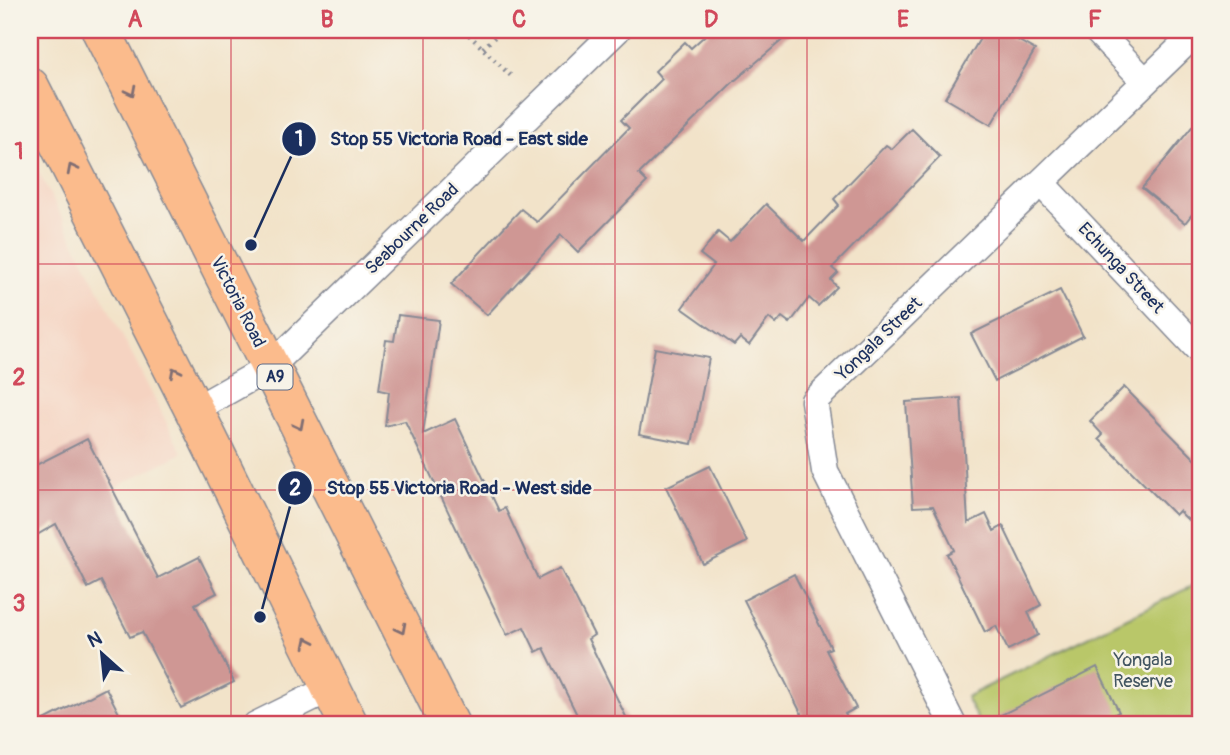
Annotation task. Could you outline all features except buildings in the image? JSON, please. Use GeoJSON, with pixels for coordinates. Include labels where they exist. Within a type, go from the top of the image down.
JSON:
{"type":"FeatureCollection","features":[{"type":"Feature","properties":{"kind":"highway","name":"Victoria Road"},"geometry":{"type":"LineString","coordinates":[[101,30],[450,725]]}},
{"type":"Feature","properties":{"kind":"highway"},"geometry":{"type":"LineString","coordinates":[[30,87],[194,410],[349,725]]}},
{"type":"Feature","properties":{"kind":"street","name":"Seabourne Road"},"geometry":{"type":"LineString","coordinates":[[194,410],[270,367],[617,30]]}},
{"type":"Feature","properties":{"kind":"street"},"geometry":{"type":"LineString","coordinates":[[1097,30],[1145,81]]}},
{"type":"Feature","properties":{"kind":"street","name":"Yongala Street"},"geometry":{"type":"LineString","coordinates":[[953,725],[825,471],[814,401],[1199,30]]}},
{"type":"Feature","properties":{"kind":"street","name":"Echunga Street"},"geometry":{"type":"LineString","coordinates":[[1042,184],[1200,351]]}},
{"type":"Feature","properties":{"kind":"street"},"geometry":{"type":"LineString","coordinates":[[256,725],[331,688]]}},
{"type":"Feature","properties":{"kind":"path"},"geometry":{"type":"LineString","coordinates":[[464,30],[511,76]]}},
{"type":"Feature","properties":{"kind":"path"},"geometry":{"type":"LineString","coordinates":[[483,48],[502,30]]}},
{"type":"Feature","properties":{"kind":"shaded area"},"geometry":{"type":"Polygon","coordinates":[[[30,155],[182,453],[30,531],[30,155]]]}},
{"type":"Feature","properties":{"kind":"green space","name":"Yongala Reserve"},"geometry":{"type":"Polygon","coordinates":[[[1200,582],[1200,725],[980,725],[966,697],[1200,582]]]}},
{"type":"Feature","properties":{"kind":"place","name":"Stop 55 Victoria Road - East side"},"geometry":{"type":"Point","coordinates":[251,245]}},
{"type":"Feature","properties":{"kind":"place","name":"Stop 55 Victoria Road - West side"},"geometry":{"type":"Point","coordinates":[260,617]}}]}
